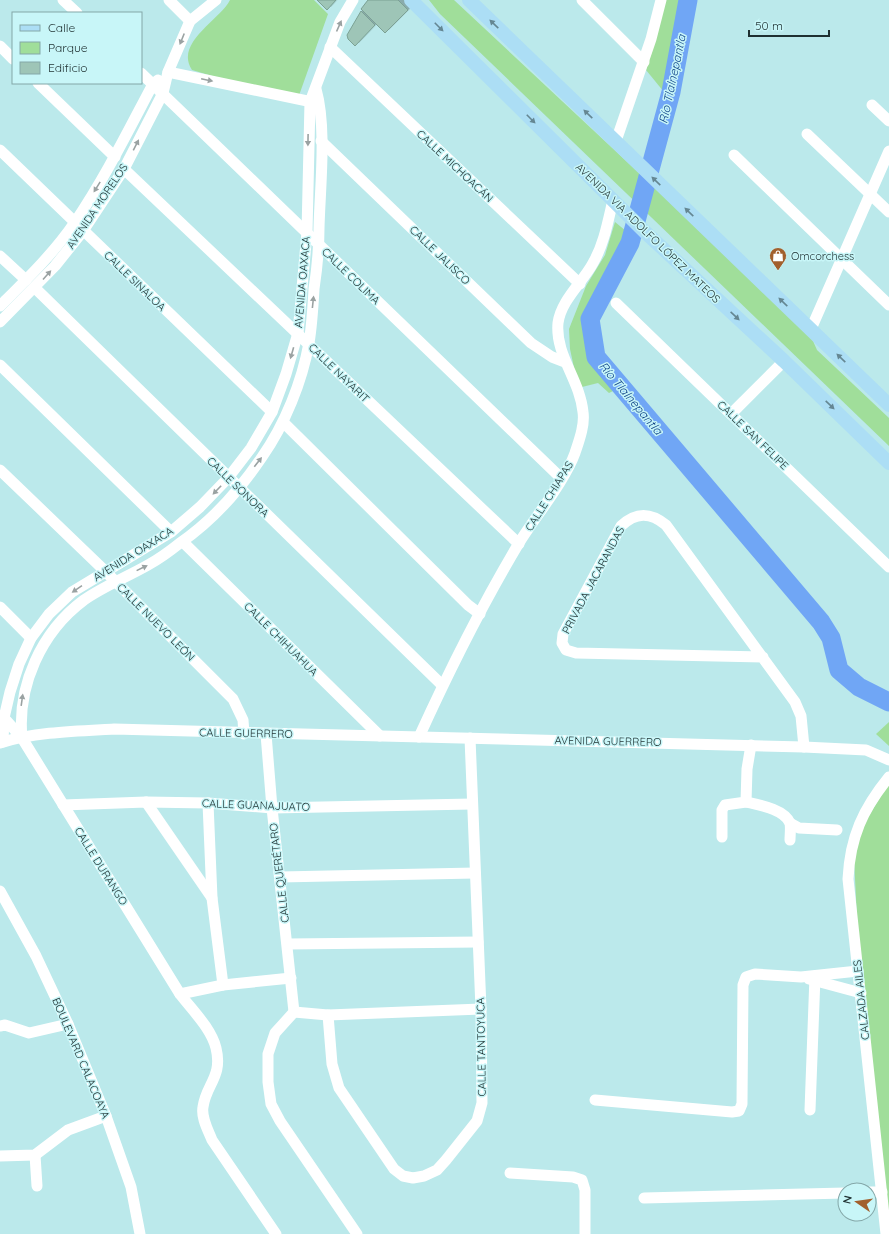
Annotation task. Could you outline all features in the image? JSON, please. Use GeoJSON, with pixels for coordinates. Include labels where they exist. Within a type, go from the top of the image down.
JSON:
{"type":"FeatureCollection","features":[{"type":"Feature","properties":{"kind":"main road","name":"AVENIDA VIA ADOLFO LÓPEZ MATEOS"},"geometry":{"type":"LineString","coordinates":[[411,0],[422,6],[645,232],[784,361],[889,463]]}},
{"type":"Feature","properties":{"kind":"main road"},"geometry":{"type":"LineString","coordinates":[[469,0],[889,405]]}},
{"type":"Feature","properties":{"kind":"street"},"geometry":{"type":"LineString","coordinates":[[63,0],[76,12]]}},
{"type":"Feature","properties":{"kind":"street"},"geometry":{"type":"LineString","coordinates":[[169,0],[190,21]]}},
{"type":"Feature","properties":{"kind":"street","name":"AVENIDA MORELOS"},"geometry":{"type":"LineString","coordinates":[[0,322],[56,266],[83,231],[124,169],[163,92],[168,72],[190,21],[216,0]]}},
{"type":"Feature","properties":{"kind":"street","name":"AVENIDA OAXACA"},"geometry":{"type":"LineString","coordinates":[[2,743],[2,717],[17,671],[31,638],[49,614],[72,592],[105,571],[140,553],[171,532],[200,507],[228,478],[251,448],[272,412],[286,374],[298,333],[307,232],[316,89],[340,22],[353,0]]}},
{"type":"Feature","properties":{"kind":"street"},"geometry":{"type":"LineString","coordinates":[[582,0],[644,62]]}},
{"type":"Feature","properties":{"kind":"street"},"geometry":{"type":"LineString","coordinates":[[616,142],[644,62],[658,17],[661,0]]}},
{"type":"Feature","properties":{"kind":"street"},"geometry":{"type":"LineString","coordinates":[[0,46],[12,58]]}},
{"type":"Feature","properties":{"kind":"street","name":"CALLE MICHOACÁN"},"geometry":{"type":"LineString","coordinates":[[330,47],[580,284]]}},
{"type":"Feature","properties":{"kind":"street"},"geometry":{"type":"LineString","coordinates":[[168,72],[315,102]]}},
{"type":"Feature","properties":{"kind":"street","name":"AVENIDA MORELOS"},"geometry":{"type":"LineString","coordinates":[[0,306],[26,280],[74,222],[115,156],[153,84],[168,72]]}},
{"type":"Feature","properties":{"kind":"street","name":"CALLE COLIMA"},"geometry":{"type":"LineString","coordinates":[[142,74],[163,92],[319,245],[561,478]]}},
{"type":"Feature","properties":{"kind":"street"},"geometry":{"type":"LineString","coordinates":[[39,84],[115,156]]}},
{"type":"Feature","properties":{"kind":"street","name":"AVENIDA OAXACA"},"geometry":{"type":"LineString","coordinates":[[22,738],[20,717],[23,694],[32,668],[42,647],[61,622],[83,601],[115,581],[149,565],[183,542],[210,518],[238,488],[262,457],[284,423],[309,344],[319,245],[321,141],[315,102]]}},
{"type":"Feature","properties":{"kind":"street"},"geometry":{"type":"LineString","coordinates":[[872,105],[889,121]]}},
{"type":"Feature","properties":{"kind":"street"},"geometry":{"type":"LineString","coordinates":[[807,134],[889,212]]}},
{"type":"Feature","properties":{"kind":"street","name":"CALLE JALISCO"},"geometry":{"type":"LineString","coordinates":[[321,141],[531,343],[552,357],[565,362]]}},
{"type":"Feature","properties":{"kind":"street","name":"CALLE SINALOA"},"geometry":{"type":"LineString","coordinates":[[0,150],[272,412]]}},
{"type":"Feature","properties":{"kind":"street"},"geometry":{"type":"LineString","coordinates":[[811,329],[889,151]]}},
{"type":"Feature","properties":{"kind":"street"},"geometry":{"type":"LineString","coordinates":[[734,156],[889,305]]}},
{"type":"Feature","properties":{"kind":"street","name":"CALLE NAYARIT"},"geometry":{"type":"LineString","coordinates":[[124,169],[519,544]]}},
{"type":"Feature","properties":{"kind":"street","name":"CALLE CHIAPAS"},"geometry":{"type":"LineString","coordinates":[[420,737],[442,685],[480,614],[519,544],[574,455],[580,435],[584,413],[579,392],[565,362],[558,339],[558,321],[564,305],[580,284],[593,263],[601,245],[613,200]]}},
{"type":"Feature","properties":{"kind":"street"},"geometry":{"type":"LineString","coordinates":[[0,256],[26,280]]}},
{"type":"Feature","properties":{"kind":"street","name":"CALLE SONORA"},"geometry":{"type":"LineString","coordinates":[[35,288],[238,488],[442,685]]}},
{"type":"Feature","properties":{"kind":"street","name":"CALLE SAN FELIPE"},"geometry":{"type":"LineString","coordinates":[[616,303],[889,567]]}},
{"type":"Feature","properties":{"kind":"street"},"geometry":{"type":"LineString","coordinates":[[731,414],[784,361]]}},
{"type":"Feature","properties":{"kind":"street"},"geometry":{"type":"LineString","coordinates":[[0,366],[171,532]]}},
{"type":"Feature","properties":{"kind":"street"},"geometry":{"type":"LineString","coordinates":[[284,423],[468,605],[480,614]]}},
{"type":"Feature","properties":{"kind":"street","name":"CALLE NUEVO LEÓN"},"geometry":{"type":"LineString","coordinates":[[0,470],[105,571],[233,699],[243,720],[244,734]]}},
{"type":"Feature","properties":{"kind":"street","name":"PRIVADA JACARANDAS"},"geometry":{"type":"LineString","coordinates":[[763,657],[576,653],[566,650],[562,643],[563,634],[621,526],[628,519],[637,515],[647,514],[657,518],[666,524],[763,657],[794,702],[801,716],[804,747]]}},
{"type":"Feature","properties":{"kind":"street","name":"CALLE CHIHUAHUA"},"geometry":{"type":"LineString","coordinates":[[183,542],[380,736]]}},
{"type":"Feature","properties":{"kind":"street"},"geometry":{"type":"LineString","coordinates":[[0,607],[31,638]]}},
{"type":"Feature","properties":{"kind":"street"},"geometry":{"type":"LineString","coordinates":[[2,717],[22,738]]}},
{"type":"Feature","properties":{"kind":"street","name":"CALLE GUERRERO"},"geometry":{"type":"LineString","coordinates":[[2,743],[22,738],[73,732],[114,730],[470,738]]}},
{"type":"Feature","properties":{"kind":"street","name":"CALLE QUERÉTARO"},"geometry":{"type":"LineString","coordinates":[[266,734],[272,808],[288,944],[294,1012]]}},
{"type":"Feature","properties":{"kind":"street","name":"CALLE DURANGO"},"geometry":{"type":"LineString","coordinates":[[22,738],[180,994],[210,1033],[216,1047],[218,1062],[216,1078],[203,1107],[205,1123],[212,1140],[276,1234]]}},
{"type":"Feature","properties":{"kind":"street","name":"AVENIDA GUERRERO"},"geometry":{"type":"LineString","coordinates":[[470,738],[748,745],[866,750],[889,760]]}},
{"type":"Feature","properties":{"kind":"street","name":"CALLE TANTOYUCA"},"geometry":{"type":"LineString","coordinates":[[328,1015],[332,1064],[339,1088],[394,1169],[403,1176],[413,1178],[424,1176],[437,1170],[477,1121],[482,1103],[481,1009],[470,738]]}},
{"type":"Feature","properties":{"kind":"street"},"geometry":{"type":"LineString","coordinates":[[746,802],[748,745]]}},
{"type":"Feature","properties":{"kind":"street","name":"CALZADA AILES"},"geometry":{"type":"LineString","coordinates":[[886,1234],[848,879],[849,855],[855,833],[866,808],[889,776]]}},
{"type":"Feature","properties":{"kind":"street"},"geometry":{"type":"LineString","coordinates":[[146,802],[212,898]]}},
{"type":"Feature","properties":{"kind":"street","name":"CALLE GUANAJUATO"},"geometry":{"type":"LineString","coordinates":[[63,805],[146,802],[208,803],[272,808],[472,804]]}},
{"type":"Feature","properties":{"kind":"street"},"geometry":{"type":"LineString","coordinates":[[722,838],[722,810],[725,805],[746,802],[771,809],[783,815],[790,823],[799,828],[837,830]]}},
{"type":"Feature","properties":{"kind":"street"},"geometry":{"type":"LineString","coordinates":[[208,803],[212,898],[222,985]]}},
{"type":"Feature","properties":{"kind":"street"},"geometry":{"type":"LineString","coordinates":[[790,823],[790,840]]}},
{"type":"Feature","properties":{"kind":"street"},"geometry":{"type":"LineString","coordinates":[[280,877],[475,873]]}},
{"type":"Feature","properties":{"kind":"street","name":"BOULEVARD CALACOAYA"},"geometry":{"type":"LineString","coordinates":[[0,891],[36,956],[68,1024],[106,1116],[131,1187],[140,1234]]}},
{"type":"Feature","properties":{"kind":"street"},"geometry":{"type":"LineString","coordinates":[[288,944],[478,942]]}},
{"type":"Feature","properties":{"kind":"street"},"geometry":{"type":"LineString","coordinates":[[814,978],[858,971]]}},
{"type":"Feature","properties":{"kind":"street"},"geometry":{"type":"LineString","coordinates":[[595,1100],[732,1112],[739,1110],[742,1104],[743,984],[746,976],[755,974],[814,978],[861,993]]}},
{"type":"Feature","properties":{"kind":"street"},"geometry":{"type":"LineString","coordinates":[[180,994],[222,985],[291,978]]}},
{"type":"Feature","properties":{"kind":"street"},"geometry":{"type":"LineString","coordinates":[[810,1110],[814,978]]}},
{"type":"Feature","properties":{"kind":"street"},"geometry":{"type":"LineString","coordinates":[[357,1234],[280,1121],[272,1104],[268,1082],[268,1054],[275,1033],[294,1012],[328,1015],[481,1009]]}},
{"type":"Feature","properties":{"kind":"street"},"geometry":{"type":"LineString","coordinates":[[0,1026],[5,1025],[29,1033],[68,1024]]}},
{"type":"Feature","properties":{"kind":"street"},"geometry":{"type":"LineString","coordinates":[[0,1156],[35,1155],[68,1130],[106,1116]]}},
{"type":"Feature","properties":{"kind":"street"},"geometry":{"type":"LineString","coordinates":[[35,1155],[37,1186]]}},
{"type":"Feature","properties":{"kind":"street"},"geometry":{"type":"LineString","coordinates":[[510,1173],[573,1177],[582,1180],[585,1190],[585,1234]]}},
{"type":"Feature","properties":{"kind":"street"},"geometry":{"type":"LineString","coordinates":[[877,1192],[882,1192]]}},
{"type":"Feature","properties":{"kind":"street"},"geometry":{"type":"LineString","coordinates":[[644,1198],[837,1193]]}},
{"type":"Feature","properties":{"kind":"green space"},"geometry":{"type":"Polygon","coordinates":[[[230,0],[314,0],[328,14],[297,101],[192,70],[188,60],[189,50],[193,41],[200,32],[225,8],[230,0]]]}},
{"type":"Feature","properties":{"kind":"green space"},"geometry":{"type":"Polygon","coordinates":[[[429,0],[454,0],[809,332],[817,350],[889,418],[889,446],[440,14],[429,0]]]}},
{"type":"Feature","properties":{"kind":"green space"},"geometry":{"type":"Polygon","coordinates":[[[663,0],[683,0],[664,92],[646,70],[663,0]]]}},
{"type":"Feature","properties":{"kind":"green space"},"geometry":{"type":"Polygon","coordinates":[[[615,222],[626,231],[625,239],[583,321],[589,354],[613,391],[609,393],[598,383],[582,387],[576,377],[570,349],[569,329],[586,286],[605,255],[615,222]]]}},
{"type":"Feature","properties":{"kind":"green space"},"geometry":{"type":"Polygon","coordinates":[[[889,722],[889,746],[876,734],[889,722]]]}},
{"type":"Feature","properties":{"kind":"green space"},"geometry":{"type":"Polygon","coordinates":[[[889,782],[889,1233],[860,979],[854,858],[858,834],[889,782]]]}},
{"type":"Feature","properties":{"kind":"building"},"geometry":{"type":"Polygon","coordinates":[[[317,0],[336,0],[327,10],[317,0]]]}},
{"type":"Feature","properties":{"kind":"building"},"geometry":{"type":"Polygon","coordinates":[[[368,0],[398,0],[408,10],[385,33],[361,9],[368,0]]]}},
{"type":"Feature","properties":{"kind":"building"},"geometry":{"type":"Polygon","coordinates":[[[361,11],[375,25],[355,46],[348,39],[347,35],[361,11]]]}},
{"type":"Feature","properties":{"kind":"waterway","name":"Río Tlalnepantla"},"geometry":{"type":"LineString","coordinates":[[688,0],[671,92],[630,243],[590,319],[596,357],[821,622],[831,638],[839,670],[859,687],[889,702]]}},
{"type":"Feature","properties":{"kind":"place","name":"Omcorchess"},"geometry":{"type":"Point","coordinates":[778,271]}}]}
